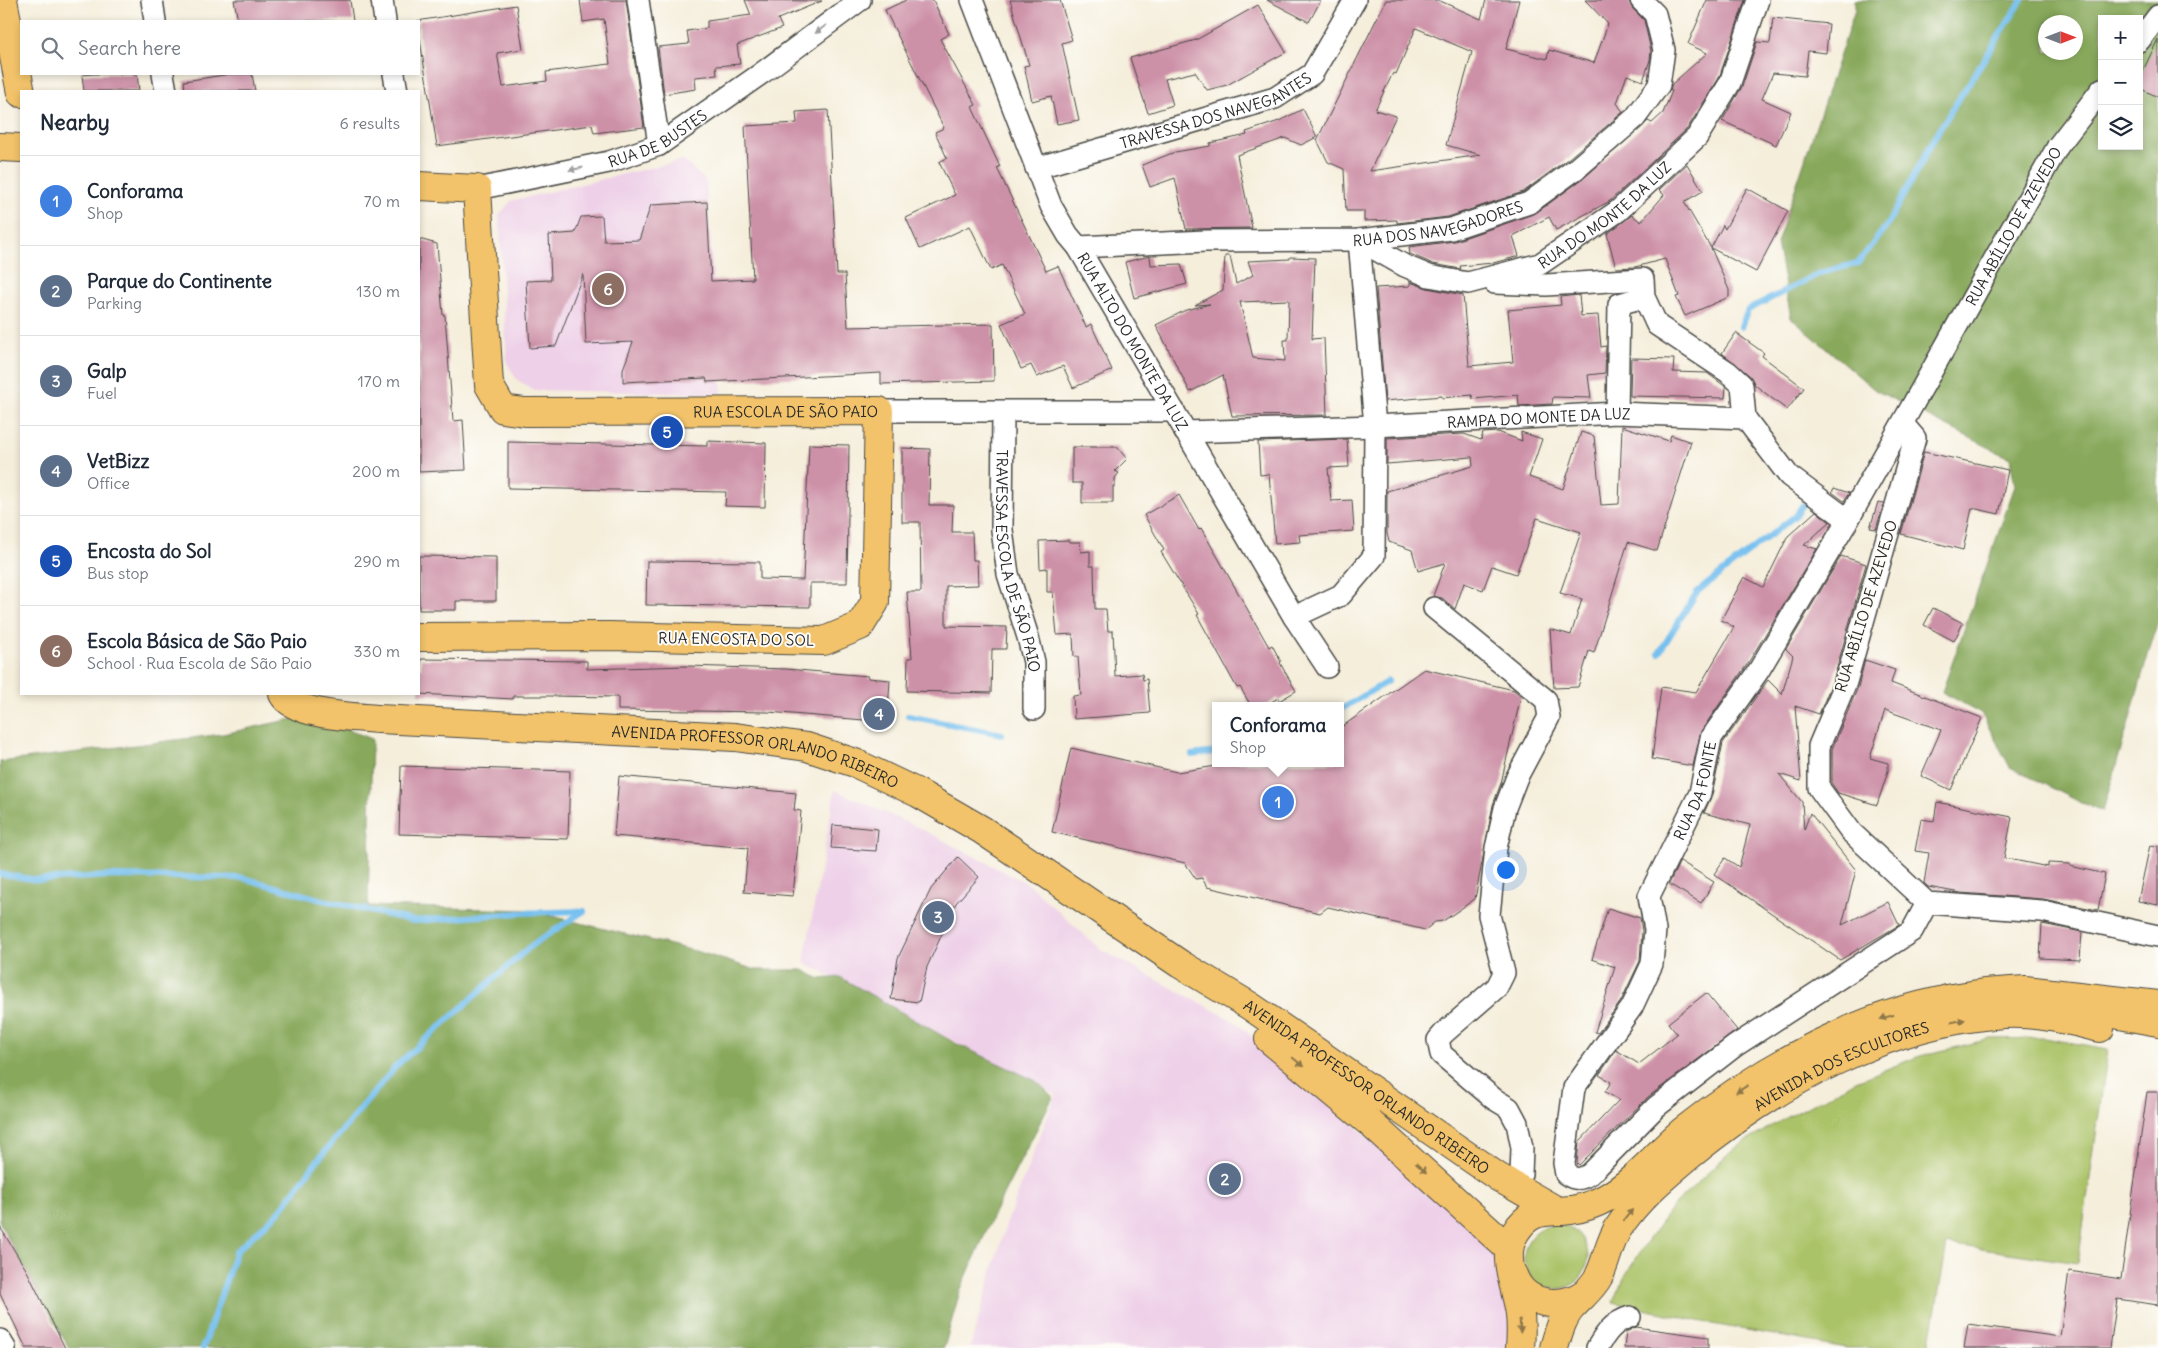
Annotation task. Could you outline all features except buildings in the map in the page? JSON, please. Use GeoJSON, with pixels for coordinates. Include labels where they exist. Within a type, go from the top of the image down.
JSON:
{"type":"FeatureCollection","features":[{"type":"Feature","properties":{"kind":"main road"},"geometry":{"type":"LineString","coordinates":[[3,0],[20,90]]}},
{"type":"Feature","properties":{"kind":"main road"},"geometry":{"type":"LineString","coordinates":[[0,147],[20,148]]}},
{"type":"Feature","properties":{"kind":"main road","name":"RUA DE BUSTES"},"geometry":{"type":"LineString","coordinates":[[420,186],[478,189]]}},
{"type":"Feature","properties":{"kind":"main road","name":"RUA ESCOLA DE SÃO PAIO"},"geometry":{"type":"LineString","coordinates":[[478,189],[490,385],[503,409],[525,412],[879,411]]}},
{"type":"Feature","properties":{"kind":"main road","name":"RUA ENCOSTA DO SOL"},"geometry":{"type":"LineString","coordinates":[[420,637],[609,636],[824,641],[860,626],[875,602],[879,411]]}},
{"type":"Feature","properties":{"kind":"main road","name":"AVENIDA PROFESSOR ORLANDO RIBEIRO"},"geometry":{"type":"LineString","coordinates":[[283,695],[292,703],[308,710],[348,716],[735,737],[784,743],[831,754],[883,775],[951,811],[1180,964],[1250,1006],[1514,1188],[1561,1210]]}},
{"type":"Feature","properties":{"kind":"main road","name":"AVENIDA PROFESSOR ORLANDO RIBEIRO"},"geometry":{"type":"LineString","coordinates":[[1180,964],[1369,1122],[1510,1259]]}},
{"type":"Feature","properties":{"kind":"main road"},"geometry":{"type":"LineString","coordinates":[[1947,1000],[1984,993],[2025,990],[2158,1005]]}},
{"type":"Feature","properties":{"kind":"main road","name":"AVENIDA DOS ESCULTORES"},"geometry":{"type":"LineString","coordinates":[[1510,1259],[1514,1234],[1524,1221],[1538,1212],[1597,1203],[1622,1187],[1684,1131],[1770,1072],[1825,1042],[1869,1023],[1922,1005],[1988,994],[2023,995],[2158,1022]]}},
{"type":"Feature","properties":{"kind":"main road","name":"AVENIDA DOS ESCULTORES"},"geometry":{"type":"LineString","coordinates":[[1554,1348],[1563,1321],[1571,1308],[1596,1281],[1613,1236],[1627,1216],[1657,1183],[1686,1158],[1762,1102],[1818,1071],[1873,1046],[1930,1027],[2006,1014],[2060,1019],[2158,1039]]}},
{"type":"Feature","properties":{"kind":"main road"},"geometry":{"type":"LineString","coordinates":[[1510,1259],[1514,1280],[1524,1292],[1537,1300],[1551,1304],[1566,1303],[1596,1281],[1602,1244],[1596,1230],[1585,1219],[1561,1210]]}},
{"type":"Feature","properties":{"kind":"main road"},"geometry":{"type":"LineString","coordinates":[[1510,1259],[1520,1314],[1520,1348]]}},
{"type":"Feature","properties":{"kind":"street"},"geometry":{"type":"LineString","coordinates":[[152,0],[155,20]]}},
{"type":"Feature","properties":{"kind":"street"},"geometry":{"type":"LineString","coordinates":[[382,0],[385,20]]}},
{"type":"Feature","properties":{"kind":"street"},"geometry":{"type":"LineString","coordinates":[[638,0],[659,144]]}},
{"type":"Feature","properties":{"kind":"street","name":"RUA DE BUSTES"},"geometry":{"type":"LineString","coordinates":[[478,189],[609,162],[659,144],[762,73],[860,0]]}},
{"type":"Feature","properties":{"kind":"street","name":"RUA ALTO DO MONTE DA LUZ"},"geometry":{"type":"LineString","coordinates":[[972,0],[1052,206],[1068,235],[1078,246],[1294,617],[1327,667]]}},
{"type":"Feature","properties":{"kind":"street","name":"TRAVESSA DOS NAVEGANTES"},"geometry":{"type":"LineString","coordinates":[[1036,168],[1275,98],[1312,74],[1355,0]]}},
{"type":"Feature","properties":{"kind":"street","name":"RUA DOS NAVEGADORES"},"geometry":{"type":"LineString","coordinates":[[1078,246],[1206,241],[1359,240],[1451,229],[1529,203],[1577,168],[1635,118],[1658,85],[1664,50],[1655,14],[1641,0]]}},
{"type":"Feature","properties":{"kind":"street","name":"RUA DO MONTE DA LUZ"},"geometry":{"type":"LineString","coordinates":[[1359,240],[1405,266],[1429,276],[1468,283],[1540,264],[1618,210],[1697,137],[1730,84],[1758,0]]}},
{"type":"Feature","properties":{"kind":"street"},"geometry":{"type":"LineString","coordinates":[[2143,35],[2158,16]]}},
{"type":"Feature","properties":{"kind":"street"},"geometry":{"type":"LineString","coordinates":[[163,75],[166,90]]}},
{"type":"Feature","properties":{"kind":"street"},"geometry":{"type":"LineString","coordinates":[[394,75],[398,90]]}},
{"type":"Feature","properties":{"kind":"street","name":"RUA ABÍLIO DE AZEVEDO"},"geometry":{"type":"LineString","coordinates":[[1927,903],[1852,833],[1818,788],[1818,746],[1846,682],[1915,438],[1903,424],[2058,146],[2098,95]]}},
{"type":"Feature","properties":{"kind":"street"},"geometry":{"type":"LineString","coordinates":[[1294,617],[1341,595],[1374,556],[1375,426],[1359,240]]}},
{"type":"Feature","properties":{"kind":"street"},"geometry":{"type":"LineString","coordinates":[[1468,283],[1546,285],[1643,279],[1644,297],[1657,325],[1728,372],[1742,385],[1746,418],[1790,476],[1848,520]]}},
{"type":"Feature","properties":{"kind":"street"},"geometry":{"type":"LineString","coordinates":[[1617,413],[1619,304],[1644,297]]}},
{"type":"Feature","properties":{"kind":"street","name":"RUA ESCOLA DE SÃO PAIO"},"geometry":{"type":"LineString","coordinates":[[879,411],[1003,413],[1174,411]]}},
{"type":"Feature","properties":{"kind":"street","name":"TRAVESSA ESCOLA DE SÃO PAIO"},"geometry":{"type":"LineString","coordinates":[[1003,413],[1002,530],[1008,574],[1034,662],[1034,709]]}},
{"type":"Feature","properties":{"kind":"street","name":"RAMPA DO MONTE DA LUZ"},"geometry":{"type":"LineString","coordinates":[[1185,432],[1375,426],[1617,413],[1746,418]]}},
{"type":"Feature","properties":{"kind":"street","name":"RUA DA FONTE"},"geometry":{"type":"LineString","coordinates":[[1903,424],[1759,670],[1711,738],[1700,793],[1649,896],[1655,930],[1652,964],[1632,1007],[1574,1088],[1564,1163],[1566,1174],[1573,1179],[1581,1180],[1590,1174],[1656,1107],[1735,1046],[1912,931],[1927,903]]}},
{"type":"Feature","properties":{"kind":"street"},"geometry":{"type":"LineString","coordinates":[[1434,608],[1546,700],[1548,707],[1549,717],[1521,769],[1505,808],[1496,848],[1489,915],[1504,973],[1497,986],[1438,1040],[1441,1054],[1494,1099],[1509,1108],[1522,1148],[1521,1174],[1514,1188]]}},
{"type":"Feature","properties":{"kind":"street"},"geometry":{"type":"LineString","coordinates":[[1927,903],[2042,911],[2158,936]]}},
{"type":"Feature","properties":{"kind":"street"},"geometry":{"type":"LineString","coordinates":[[1597,1348],[1618,1320],[1630,1316]]}},
{"type":"Feature","properties":{"kind":"street"},"geometry":{"type":"LineString","coordinates":[[0,1340],[4,1348]]}},
{"type":"Feature","properties":{"kind":"shaded area"},"geometry":{"type":"Polygon","coordinates":[[[683,160],[706,181],[722,394],[535,390],[517,380],[507,363],[499,215],[511,201],[683,160]]]}},
{"type":"Feature","properties":{"kind":"shaded area"},"geometry":{"type":"Polygon","coordinates":[[[835,790],[919,828],[1028,884],[1101,950],[1234,1021],[1500,1251],[1514,1348],[970,1348],[1006,1224],[1056,1095],[804,962],[835,790]]]}},
{"type":"Feature","properties":{"kind":"green space"},"geometry":{"type":"Polygon","coordinates":[[[1855,0],[2158,0],[2158,621],[2103,811],[2082,803],[2010,767],[1981,713],[1942,692],[2015,486],[2010,458],[1875,390],[1791,318],[1777,243],[1855,10],[1855,0]]]}},
{"type":"Feature","properties":{"kind":"green space"},"geometry":{"type":"Polygon","coordinates":[[[311,715],[372,739],[368,906],[527,910],[699,952],[756,970],[803,970],[820,979],[840,977],[955,1043],[1036,1081],[1053,1097],[996,1209],[960,1291],[944,1348],[69,1348],[0,1223],[0,762],[223,734],[311,715]]]}},
{"type":"Feature","properties":{"kind":"green space"},"geometry":{"type":"Polygon","coordinates":[[[2044,1038],[2108,1049],[2078,1263],[1947,1244],[1929,1348],[1847,1348],[1712,1324],[1613,1302],[1625,1276],[1646,1243],[1675,1204],[1731,1151],[1773,1125],[1856,1081],[1920,1056],[1990,1039],[2044,1038]]]}},
{"type":"Feature","properties":{"kind":"green space"},"geometry":{"type":"Polygon","coordinates":[[[1550,1225],[1562,1225],[1579,1234],[1586,1245],[1588,1257],[1586,1269],[1579,1280],[1562,1289],[1550,1289],[1538,1284],[1529,1275],[1524,1263],[1524,1251],[1529,1239],[1538,1230],[1550,1225]]]}},
{"type":"Feature","properties":{"kind":"waterway"},"geometry":{"type":"LineString","coordinates":[[1741,327],[1748,310],[1820,273],[1858,263],[1887,225],[1939,130],[2022,0]]}},
{"type":"Feature","properties":{"kind":"waterway"},"geometry":{"type":"LineString","coordinates":[[1659,653],[1697,592],[1795,516],[1803,505]]}},
{"type":"Feature","properties":{"kind":"waterway"},"geometry":{"type":"LineString","coordinates":[[1344,708],[1388,681]]}},
{"type":"Feature","properties":{"kind":"waterway"},"geometry":{"type":"LineString","coordinates":[[908,716],[1002,734]]}},
{"type":"Feature","properties":{"kind":"waterway"},"geometry":{"type":"LineString","coordinates":[[1192,755],[1212,752]]}},
{"type":"Feature","properties":{"kind":"waterway"},"geometry":{"type":"LineString","coordinates":[[0,874],[38,880],[109,876],[243,878],[319,899],[414,921],[519,913],[583,911]]}},
{"type":"Feature","properties":{"kind":"waterway"},"geometry":{"type":"LineString","coordinates":[[203,1348],[236,1251],[279,1212],[317,1161],[397,1065],[532,945],[584,911]]}},
{"type":"Feature","properties":{"kind":"place","name":"Escola Básica de São Paio"},"geometry":{"type":"Point","coordinates":[608,289]}},
{"type":"Feature","properties":{"kind":"place","name":"Encosta do Sol"},"geometry":{"type":"Point","coordinates":[667,432]}},
{"type":"Feature","properties":{"kind":"place","name":"VetBizz"},"geometry":{"type":"Point","coordinates":[879,714]}},
{"type":"Feature","properties":{"kind":"place","name":"Conforama"},"geometry":{"type":"Point","coordinates":[1278,802]}},
{"type":"Feature","properties":{"kind":"place","name":"Galp"},"geometry":{"type":"Point","coordinates":[938,917]}},
{"type":"Feature","properties":{"kind":"place","name":"Parque do Continente"},"geometry":{"type":"Point","coordinates":[1225,1179]}}]}
